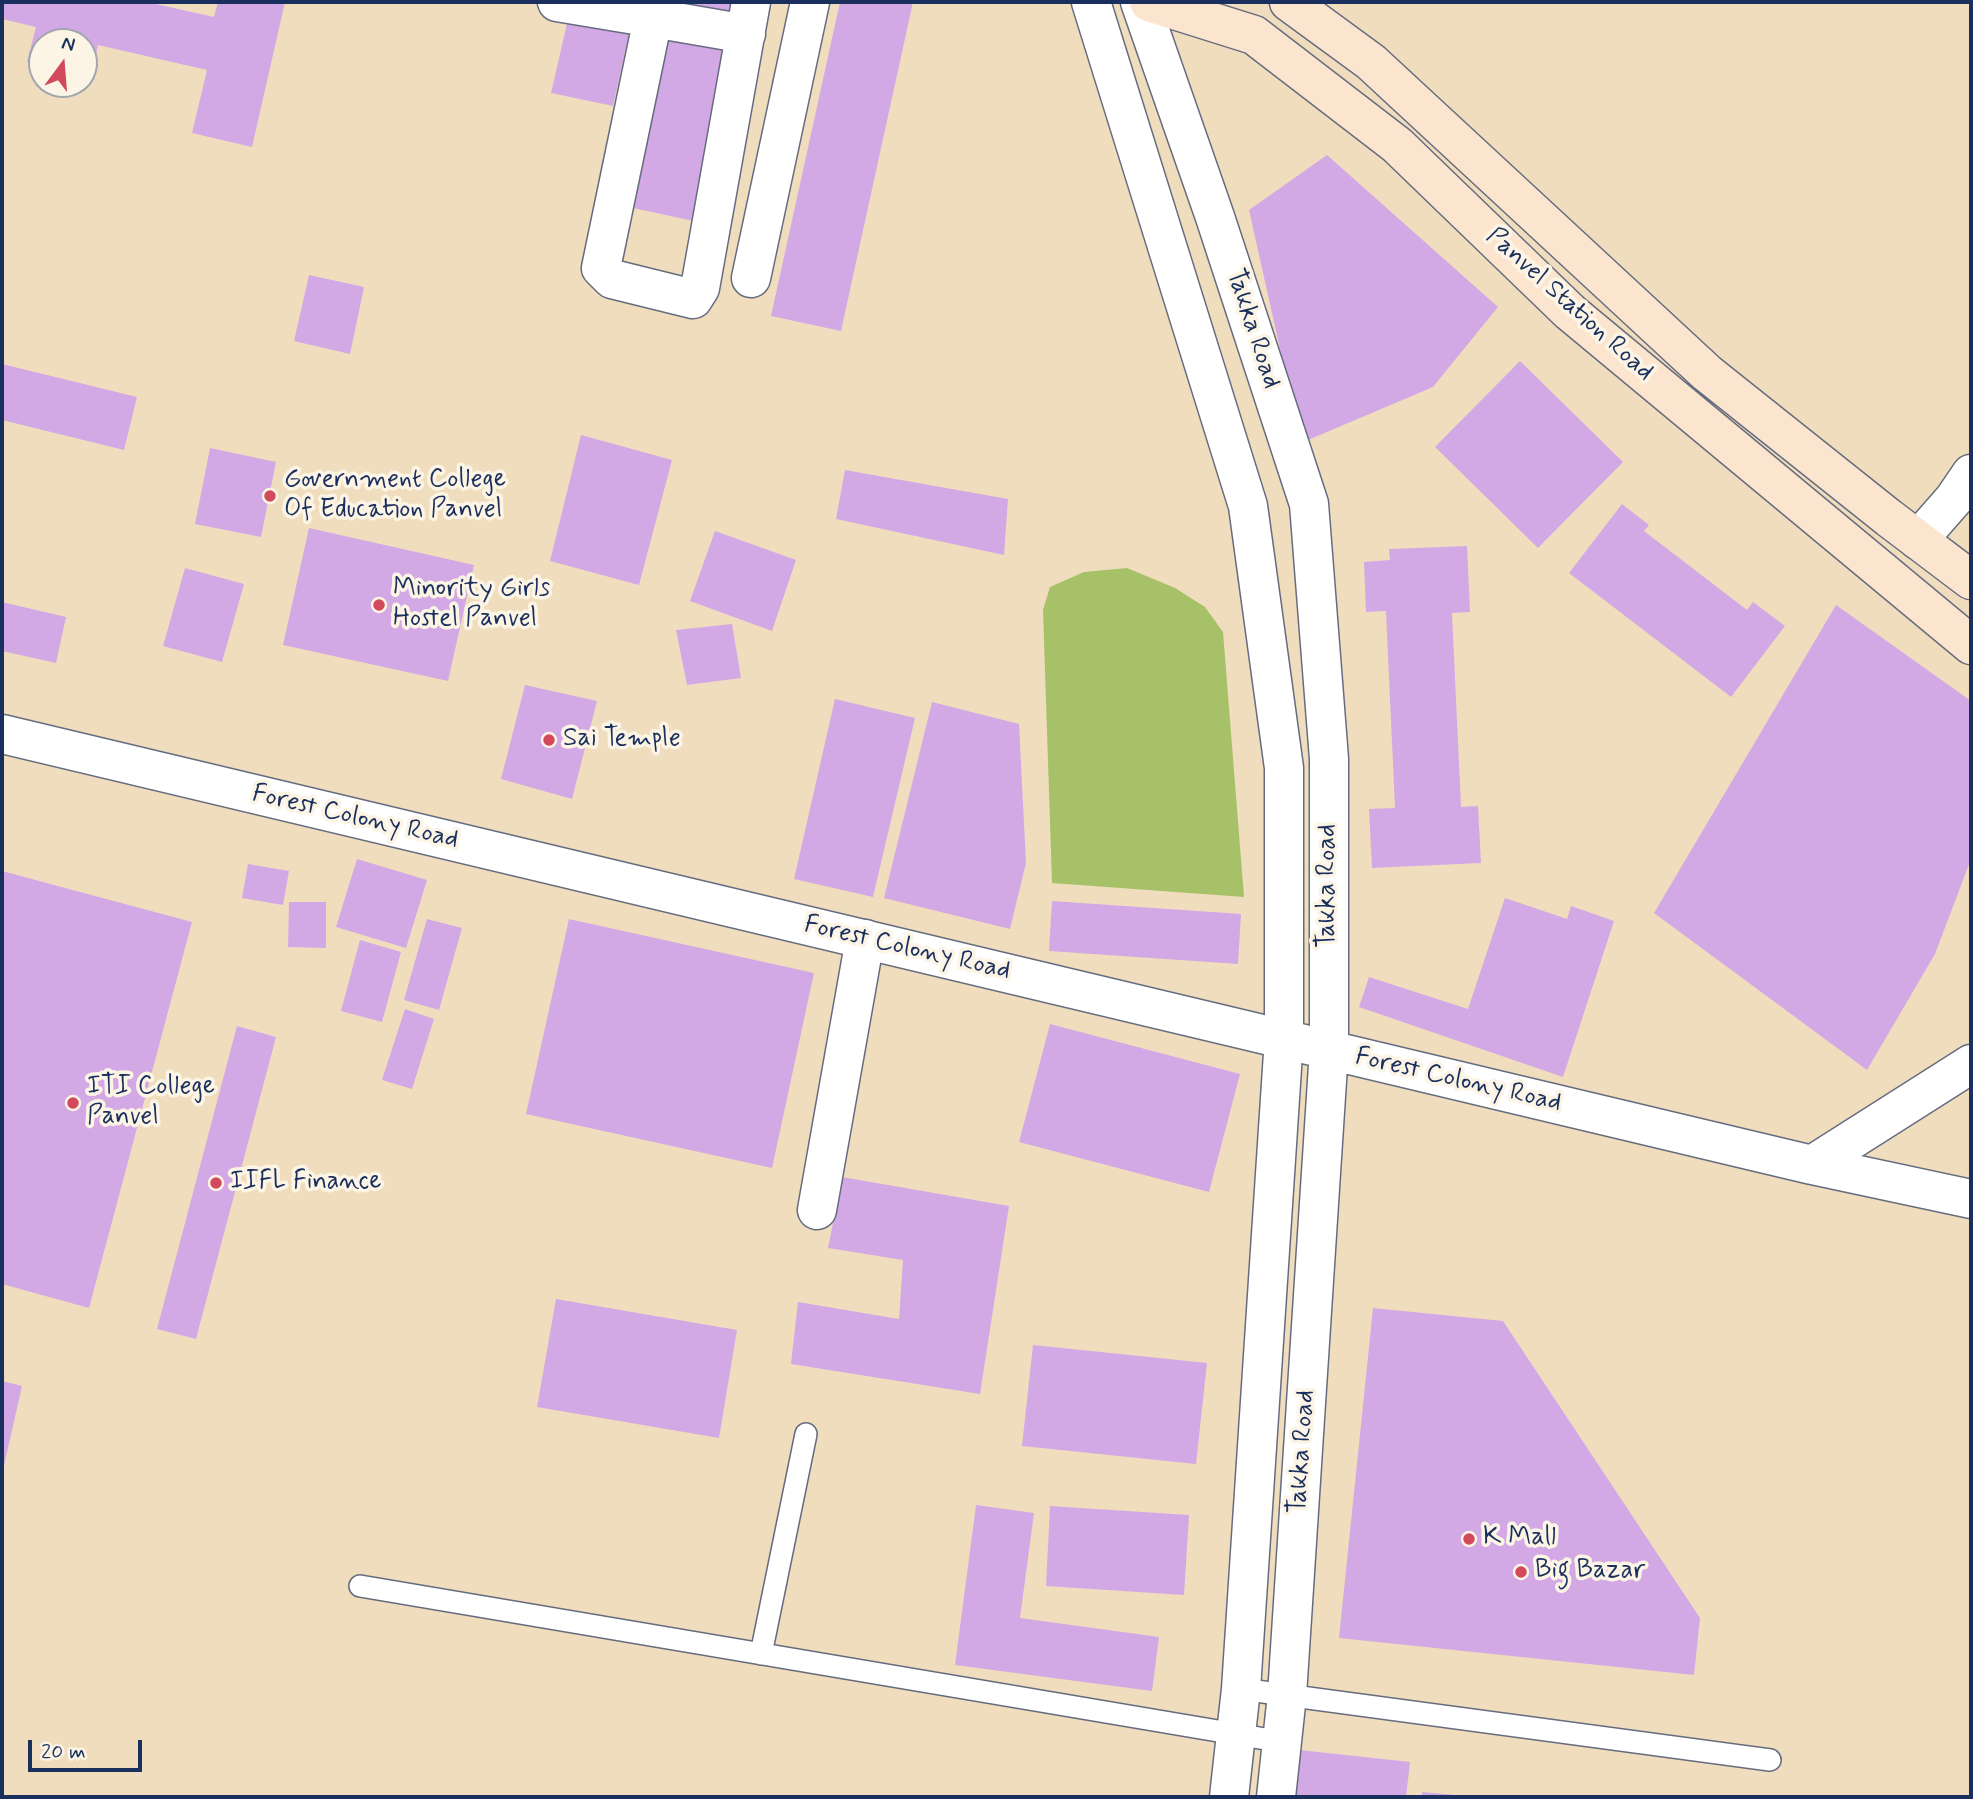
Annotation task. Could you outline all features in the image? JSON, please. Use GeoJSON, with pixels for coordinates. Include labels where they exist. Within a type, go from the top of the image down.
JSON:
{"type":"FeatureCollection","features":[{"type":"Feature","properties":{"kind":"main road","name":"Panvel Station Road"},"geometry":{"type":"LineString","coordinates":[[1149,2],[1255,34],[1397,145],[1570,312],[1971,645]]}},
{"type":"Feature","properties":{"kind":"main road","name":"Panvel Station Road"},"geometry":{"type":"LineString","coordinates":[[1289,2],[1371,62],[1707,373],[1971,580]]}},
{"type":"Feature","properties":{"kind":"street"},"geometry":{"type":"LineString","coordinates":[[557,2],[654,13],[748,18],[700,288],[693,299],[612,279],[601,268],[654,13]]}},
{"type":"Feature","properties":{"kind":"street"},"geometry":{"type":"LineString","coordinates":[[751,278],[810,2]]}},
{"type":"Feature","properties":{"kind":"street","name":"Takka Road"},"geometry":{"type":"LineString","coordinates":[[1091,2],[1248,506],[1284,768],[1284,1038],[1241,1689],[1228,1797]]}},
{"type":"Feature","properties":{"kind":"street","name":"Takka Road"},"geometry":{"type":"LineString","coordinates":[[1140,2],[1215,217],[1310,505],[1329,759],[1329,1050],[1287,1695],[1276,1797]]}},
{"type":"Feature","properties":{"kind":"street"},"geometry":{"type":"LineString","coordinates":[[1918,540],[1954,499],[1971,474]]}},
{"type":"Feature","properties":{"kind":"street","name":"Forest Colony Road"},"geometry":{"type":"LineString","coordinates":[[2,734],[1812,1165],[1971,1199]]}},
{"type":"Feature","properties":{"kind":"street"},"geometry":{"type":"LineString","coordinates":[[817,1210],[865,939]]}},
{"type":"Feature","properties":{"kind":"street"},"geometry":{"type":"LineString","coordinates":[[1812,1165],[1971,1064]]}},
{"type":"Feature","properties":{"kind":"lane"},"geometry":{"type":"LineString","coordinates":[[761,1654],[806,1434]]}},
{"type":"Feature","properties":{"kind":"lane"},"geometry":{"type":"LineString","coordinates":[[360,1586],[1283,1742]]}},
{"type":"Feature","properties":{"kind":"lane"},"geometry":{"type":"LineString","coordinates":[[1241,1689],[1770,1759]]}},
{"type":"Feature","properties":{"kind":"green space"},"geometry":{"type":"Polygon","coordinates":[[[1127,568],[1175,588],[1205,607],[1223,632],[1244,897],[1052,883],[1043,610],[1050,587],[1084,572],[1127,568]]]}},
{"type":"Feature","properties":{"kind":"building"},"geometry":{"type":"Polygon","coordinates":[[[2,2],[147,2],[214,17],[218,2],[285,2],[252,147],[192,133],[207,70],[98,45],[98,28],[36,28],[2,19],[2,2]]]}},
{"type":"Feature","properties":{"kind":"building"},"geometry":{"type":"Polygon","coordinates":[[[636,2],[734,2],[729,25],[636,2]]]}},
{"type":"Feature","properties":{"kind":"building"},"geometry":{"type":"Polygon","coordinates":[[[840,2],[913,2],[841,331],[771,316],[840,2]]]}},
{"type":"Feature","properties":{"kind":"building"},"geometry":{"type":"Polygon","coordinates":[[[568,19],[629,33],[613,106],[551,93],[568,19]]]}},
{"type":"Feature","properties":{"kind":"building"},"geometry":{"type":"Polygon","coordinates":[[[664,25],[738,41],[698,222],[624,206],[664,25]]]}},
{"type":"Feature","properties":{"kind":"building"},"geometry":{"type":"Polygon","coordinates":[[[1327,155],[1498,307],[1433,387],[1301,443],[1249,210],[1327,155]]]}},
{"type":"Feature","properties":{"kind":"building"},"geometry":{"type":"Polygon","coordinates":[[[309,275],[364,287],[350,354],[294,341],[309,275]]]}},
{"type":"Feature","properties":{"kind":"building"},"geometry":{"type":"Polygon","coordinates":[[[1520,361],[1623,462],[1538,548],[1435,447],[1520,361]]]}},
{"type":"Feature","properties":{"kind":"building"},"geometry":{"type":"Polygon","coordinates":[[[2,364],[137,397],[124,450],[2,420],[2,364]]]}},
{"type":"Feature","properties":{"kind":"building"},"geometry":{"type":"Polygon","coordinates":[[[581,435],[672,460],[639,585],[550,561],[581,435]]]}},
{"type":"Feature","properties":{"kind":"building"},"geometry":{"type":"Polygon","coordinates":[[[210,448],[276,462],[261,537],[195,524],[210,448]]]}},
{"type":"Feature","properties":{"kind":"building"},"geometry":{"type":"Polygon","coordinates":[[[845,470],[1008,499],[1004,555],[836,519],[845,470]]]}},
{"type":"Feature","properties":{"kind":"building"},"geometry":{"type":"Polygon","coordinates":[[[1622,504],[1649,525],[1644,531],[1747,610],[1753,602],[1785,626],[1731,697],[1569,573],[1622,504]]]}},
{"type":"Feature","properties":{"kind":"building","name":"Minority Girls Hostel Panvel"},"geometry":{"type":"Polygon","coordinates":[[[309,528],[474,565],[448,681],[283,645],[309,528]]]}},
{"type":"Feature","properties":{"kind":"building"},"geometry":{"type":"Polygon","coordinates":[[[715,531],[796,560],[772,631],[690,601],[715,531]]]}},
{"type":"Feature","properties":{"kind":"building"},"geometry":{"type":"Polygon","coordinates":[[[1467,546],[1470,612],[1452,613],[1461,807],[1478,806],[1481,863],[1372,868],[1369,809],[1395,808],[1386,611],[1366,612],[1364,562],[1390,560],[1389,549],[1467,546]]]}},
{"type":"Feature","properties":{"kind":"building"},"geometry":{"type":"Polygon","coordinates":[[[185,568],[244,584],[222,662],[163,646],[185,568]]]}},
{"type":"Feature","properties":{"kind":"building"},"geometry":{"type":"Polygon","coordinates":[[[2,602],[66,617],[56,663],[2,651],[2,602]]]}},
{"type":"Feature","properties":{"kind":"building"},"geometry":{"type":"Polygon","coordinates":[[[1836,605],[1971,701],[1971,859],[1935,954],[1867,1070],[1654,913],[1836,605]]]}},
{"type":"Feature","properties":{"kind":"building"},"geometry":{"type":"Polygon","coordinates":[[[732,624],[741,678],[687,685],[676,630],[732,624]]]}},
{"type":"Feature","properties":{"kind":"building","name":"Sai Temple"},"geometry":{"type":"Polygon","coordinates":[[[525,685],[597,701],[572,799],[501,779],[525,685]]]}},
{"type":"Feature","properties":{"kind":"building"},"geometry":{"type":"Polygon","coordinates":[[[835,699],[915,718],[873,897],[794,879],[835,699]]]}},
{"type":"Feature","properties":{"kind":"building"},"geometry":{"type":"Polygon","coordinates":[[[932,702],[1019,724],[1026,863],[1010,929],[884,898],[932,702]]]}},
{"type":"Feature","properties":{"kind":"building"},"geometry":{"type":"Polygon","coordinates":[[[357,859],[427,880],[406,948],[336,927],[357,859]]]}},
{"type":"Feature","properties":{"kind":"building"},"geometry":{"type":"Polygon","coordinates":[[[248,864],[289,871],[283,905],[242,898],[248,864]]]}},
{"type":"Feature","properties":{"kind":"building","name":"ITI College Panvel"},"geometry":{"type":"Polygon","coordinates":[[[2,871],[192,922],[89,1308],[2,1284],[2,871]]]}},
{"type":"Feature","properties":{"kind":"building"},"geometry":{"type":"Polygon","coordinates":[[[1505,898],[1567,919],[1571,906],[1614,921],[1563,1077],[1359,1007],[1369,977],[1468,1009],[1505,898]]]}},
{"type":"Feature","properties":{"kind":"building"},"geometry":{"type":"Polygon","coordinates":[[[1052,901],[1241,914],[1238,964],[1049,951],[1052,901]]]}},
{"type":"Feature","properties":{"kind":"building"},"geometry":{"type":"Polygon","coordinates":[[[289,902],[326,902],[326,948],[288,947],[289,902]]]}},
{"type":"Feature","properties":{"kind":"building"},"geometry":{"type":"Polygon","coordinates":[[[427,919],[462,928],[439,1010],[404,1000],[427,919]]]}},
{"type":"Feature","properties":{"kind":"building"},"geometry":{"type":"Polygon","coordinates":[[[569,919],[814,973],[772,1168],[526,1114],[569,919]]]}},
{"type":"Feature","properties":{"kind":"building"},"geometry":{"type":"Polygon","coordinates":[[[360,940],[401,952],[382,1022],[341,1011],[360,940]]]}},
{"type":"Feature","properties":{"kind":"building"},"geometry":{"type":"Polygon","coordinates":[[[405,1009],[434,1019],[412,1089],[382,1080],[405,1009]]]}},
{"type":"Feature","properties":{"kind":"building"},"geometry":{"type":"Polygon","coordinates":[[[1050,1024],[1240,1074],[1209,1192],[1019,1142],[1050,1024]]]}},
{"type":"Feature","properties":{"kind":"building","name":"IIFL Finance"},"geometry":{"type":"Polygon","coordinates":[[[237,1026],[276,1037],[196,1339],[157,1329],[237,1026]]]}},
{"type":"Feature","properties":{"kind":"building"},"geometry":{"type":"Polygon","coordinates":[[[842,1177],[1009,1206],[980,1394],[791,1364],[798,1302],[899,1319],[903,1260],[828,1248],[842,1177]]]}},
{"type":"Feature","properties":{"kind":"building"},"geometry":{"type":"Polygon","coordinates":[[[556,1299],[737,1330],[719,1438],[537,1407],[556,1299]]]}},
{"type":"Feature","properties":{"kind":"building"},"geometry":{"type":"Polygon","coordinates":[[[1373,1308],[1503,1321],[1700,1618],[1694,1675],[1339,1638],[1373,1308]]]}},
{"type":"Feature","properties":{"kind":"building"},"geometry":{"type":"Polygon","coordinates":[[[1033,1345],[1207,1363],[1196,1464],[1022,1446],[1033,1345]]]}},
{"type":"Feature","properties":{"kind":"building"},"geometry":{"type":"Polygon","coordinates":[[[2,1381],[22,1386],[3,1470],[2,1470],[2,1381]]]}},
{"type":"Feature","properties":{"kind":"building"},"geometry":{"type":"Polygon","coordinates":[[[976,1505],[1034,1513],[1020,1618],[1159,1637],[1152,1691],[955,1665],[976,1505]]]}},
{"type":"Feature","properties":{"kind":"building"},"geometry":{"type":"Polygon","coordinates":[[[1050,1506],[1189,1515],[1184,1595],[1046,1586],[1050,1506]]]}},
{"type":"Feature","properties":{"kind":"building"},"geometry":{"type":"Polygon","coordinates":[[[1300,1750],[1410,1762],[1406,1797],[1295,1797],[1300,1750]]]}},
{"type":"Feature","properties":{"kind":"building"},"geometry":{"type":"Polygon","coordinates":[[[1422,1792],[1456,1795],[1456,1797],[1422,1797],[1422,1792]]]}},
{"type":"Feature","properties":{"kind":"place","name":"Government College Of Education Panvel"},"geometry":{"type":"Point","coordinates":[270,496]}},
{"type":"Feature","properties":{"kind":"place","name":"Minority Girls Hostel Panvel"},"geometry":{"type":"Point","coordinates":[379,605]}},
{"type":"Feature","properties":{"kind":"place","name":"Sai Temple"},"geometry":{"type":"Point","coordinates":[549,740]}},
{"type":"Feature","properties":{"kind":"place","name":"ITI College Panvel"},"geometry":{"type":"Point","coordinates":[73,1103]}},
{"type":"Feature","properties":{"kind":"place","name":"IIFL Finance"},"geometry":{"type":"Point","coordinates":[216,1183]}},
{"type":"Feature","properties":{"kind":"place","name":"K Mall"},"geometry":{"type":"Point","coordinates":[1469,1539]}},
{"type":"Feature","properties":{"kind":"place","name":"Big Bazar"},"geometry":{"type":"Point","coordinates":[1521,1572]}}]}
